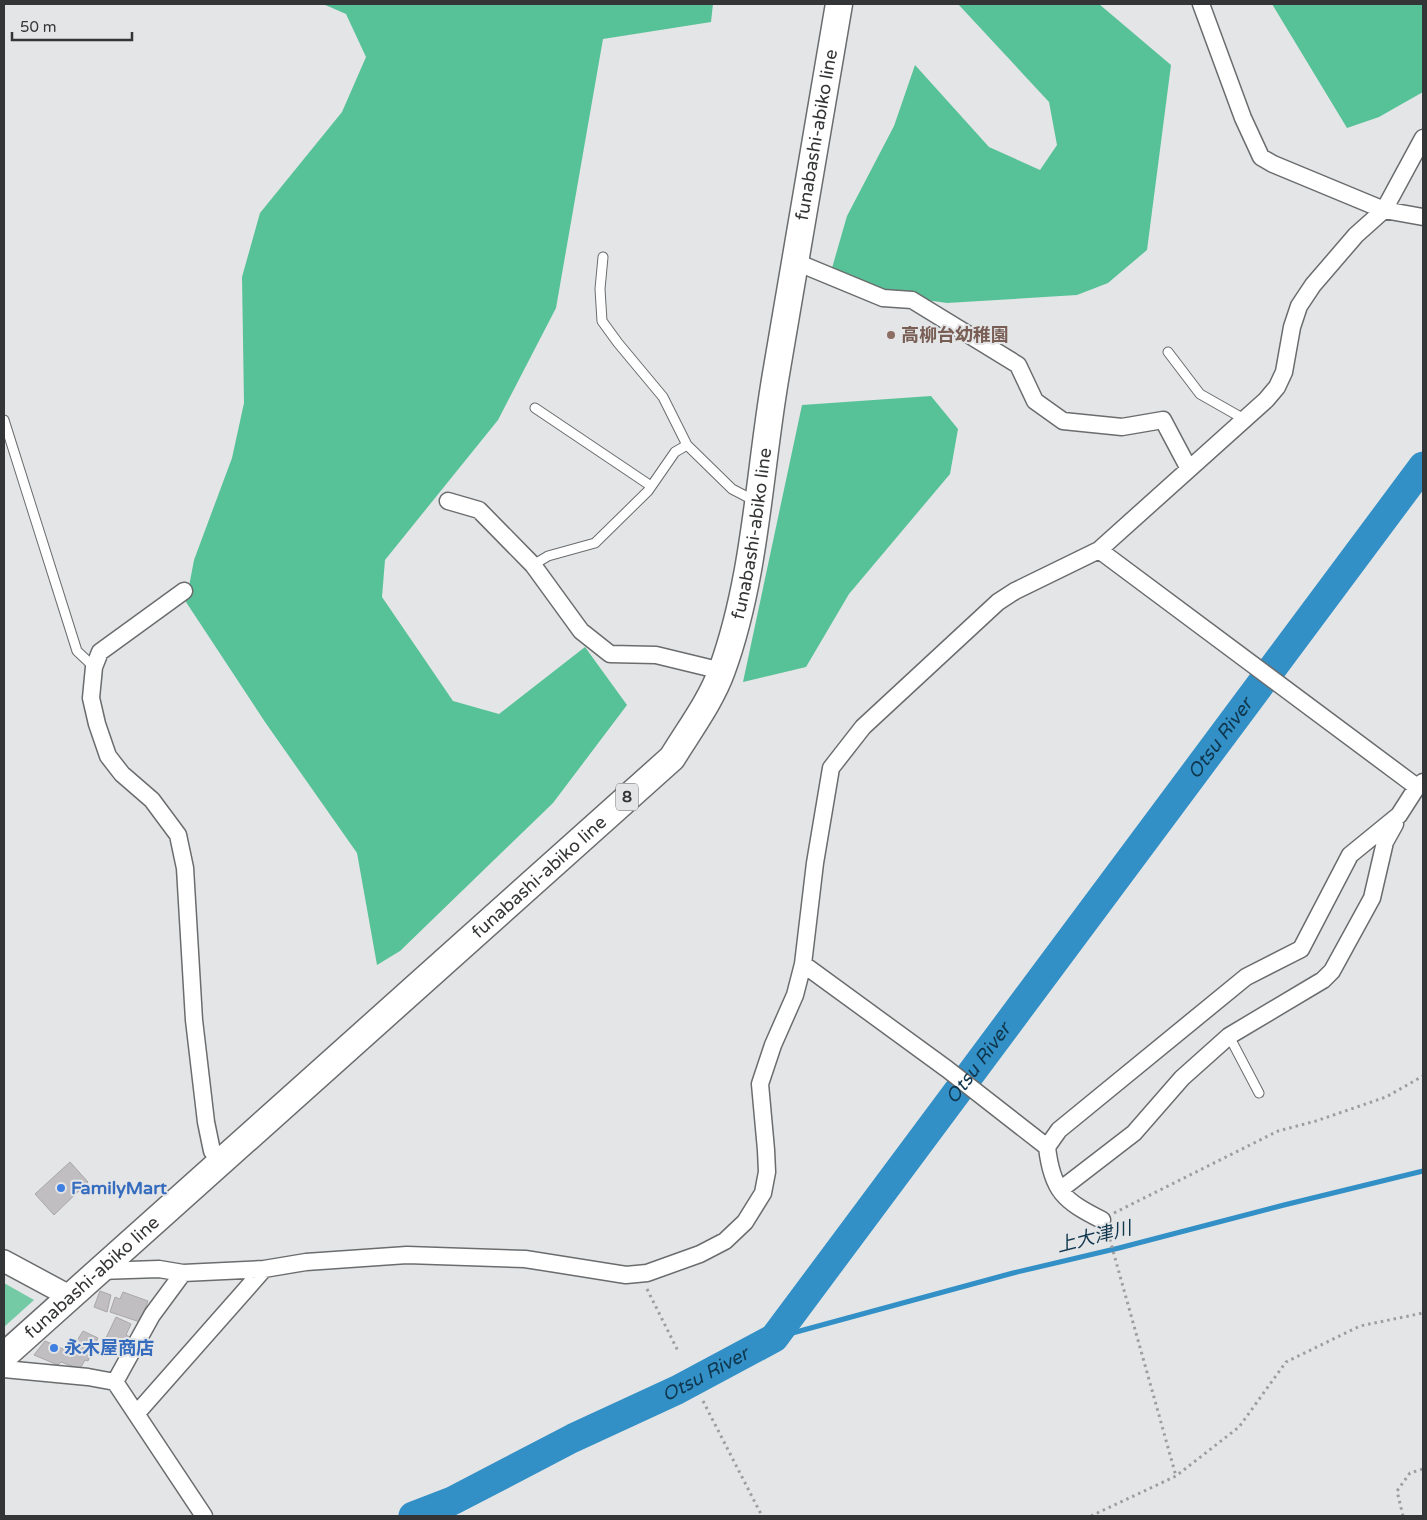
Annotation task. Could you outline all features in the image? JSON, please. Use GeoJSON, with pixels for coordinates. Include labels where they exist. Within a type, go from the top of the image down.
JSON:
{"type":"FeatureCollection","features":[{"type":"Feature","properties":{"kind":"main road","name":"funabashi-abiko line"},"geometry":{"type":"LineString","coordinates":[[4,1356],[672,758],[699,715],[722,671],[738,613],[806,193],[839,4]]}},
{"type":"Feature","properties":{"kind":"street"},"geometry":{"type":"LineString","coordinates":[[1201,4],[1243,118],[1261,157],[1273,164],[1384,210],[1423,217]]}},
{"type":"Feature","properties":{"kind":"street"},"geometry":{"type":"LineString","coordinates":[[99,1271],[159,1269],[184,1273],[264,1269],[306,1262],[407,1255],[525,1259],[626,1275],[640,1275],[700,1254],[725,1241],[745,1222],[763,1193],[767,1165],[760,1084],[773,1045],[795,995],[803,964],[815,863],[831,768],[846,747],[900,690],[948,650],[998,602],[1015,591],[1099,550],[1244,420],[1277,387],[1284,372],[1295,320],[1300,306],[1313,285],[1356,235],[1384,210],[1423,138]]}},
{"type":"Feature","properties":{"kind":"street"},"geometry":{"type":"LineString","coordinates":[[796,262],[883,298],[912,300],[1018,365],[1035,401],[1063,421],[1122,427],[1163,420],[1189,469]]}},
{"type":"Feature","properties":{"kind":"street"},"geometry":{"type":"LineString","coordinates":[[448,500],[479,510],[533,565],[581,631],[610,654],[656,655],[722,671]]}},
{"type":"Feature","properties":{"kind":"street"},"geometry":{"type":"LineString","coordinates":[[1060,1190],[1134,1134],[1182,1078],[1229,1036],[1323,980],[1332,972],[1372,898],[1385,842],[1399,815],[1420,785],[1254,666],[1099,550]]}},
{"type":"Feature","properties":{"kind":"street"},"geometry":{"type":"LineString","coordinates":[[184,591],[100,652],[94,667],[91,698],[97,724],[108,756],[122,774],[152,800],[178,835],[185,868],[194,1020],[206,1122],[212,1151],[221,1160]]}},
{"type":"Feature","properties":{"kind":"street"},"geometry":{"type":"LineString","coordinates":[[1102,1220],[1067,1201],[1049,1167],[1047,1147],[1059,1130],[1246,977],[1301,949],[1350,855],[1399,815]]}},
{"type":"Feature","properties":{"kind":"street"},"geometry":{"type":"LineString","coordinates":[[803,964],[947,1069],[971,1090],[1047,1147]]}},
{"type":"Feature","properties":{"kind":"street"},"geometry":{"type":"LineString","coordinates":[[4,1261],[69,1296]]}},
{"type":"Feature","properties":{"kind":"street"},"geometry":{"type":"LineString","coordinates":[[137,1413],[264,1269]]}},
{"type":"Feature","properties":{"kind":"street"},"geometry":{"type":"LineString","coordinates":[[115,1382],[152,1315],[184,1273]]}},
{"type":"Feature","properties":{"kind":"street"},"geometry":{"type":"LineString","coordinates":[[4,1369],[88,1377],[115,1382],[204,1516]]}},
{"type":"Feature","properties":{"kind":"lane"},"geometry":{"type":"LineString","coordinates":[[603,257],[600,289],[602,321],[663,396],[688,445],[732,489],[757,503]]}},
{"type":"Feature","properties":{"kind":"lane"},"geometry":{"type":"LineString","coordinates":[[1168,352],[1200,394],[1244,420]]}},
{"type":"Feature","properties":{"kind":"lane"},"geometry":{"type":"LineString","coordinates":[[536,408],[651,486]]}},
{"type":"Feature","properties":{"kind":"lane"},"geometry":{"type":"LineString","coordinates":[[4,420],[77,651],[94,667]]}},
{"type":"Feature","properties":{"kind":"lane"},"geometry":{"type":"LineString","coordinates":[[533,565],[548,556],[595,543],[651,486],[675,452],[688,445]]}},
{"type":"Feature","properties":{"kind":"lane"},"geometry":{"type":"LineString","coordinates":[[1229,1036],[1259,1093]]}},
{"type":"Feature","properties":{"kind":"path"},"geometry":{"type":"LineString","coordinates":[[1102,1220],[1278,1130],[1316,1121],[1386,1097],[1423,1076]]}},
{"type":"Feature","properties":{"kind":"path"},"geometry":{"type":"LineString","coordinates":[[1112,1243],[1176,1476]]}},
{"type":"Feature","properties":{"kind":"path"},"geometry":{"type":"LineString","coordinates":[[640,1275],[678,1351]]}},
{"type":"Feature","properties":{"kind":"path"},"geometry":{"type":"LineString","coordinates":[[1091,1516],[1176,1476],[1239,1427],[1286,1362],[1360,1326],[1423,1313]]}},
{"type":"Feature","properties":{"kind":"path"},"geometry":{"type":"LineString","coordinates":[[703,1401],[762,1516]]}},
{"type":"Feature","properties":{"kind":"path"},"geometry":{"type":"LineString","coordinates":[[1403,1516],[1397,1491],[1410,1473],[1423,1469]]}},
{"type":"Feature","properties":{"kind":"green space"},"geometry":{"type":"Polygon","coordinates":[[[323,4],[713,4],[711,22],[603,39],[556,308],[498,420],[385,560],[382,597],[453,701],[499,714],[585,647],[627,705],[553,803],[400,951],[377,965],[357,853],[265,722],[186,602],[194,560],[232,458],[244,403],[242,277],[260,213],[342,112],[366,57],[346,14],[323,4]]]}},
{"type":"Feature","properties":{"kind":"green space"},"geometry":{"type":"Polygon","coordinates":[[[958,4],[1099,4],[1171,65],[1147,250],[1108,283],[1077,295],[947,303],[883,294],[832,268],[847,216],[894,126],[915,65],[989,147],[1040,170],[1057,145],[1049,102],[958,4]]]}},
{"type":"Feature","properties":{"kind":"green space"},"geometry":{"type":"Polygon","coordinates":[[[1272,4],[1423,4],[1423,92],[1379,117],[1347,128],[1272,4]]]}},
{"type":"Feature","properties":{"kind":"green space"},"geometry":{"type":"Polygon","coordinates":[[[931,396],[958,429],[950,474],[849,594],[806,667],[743,682],[802,405],[931,396]]]}},
{"type":"Feature","properties":{"kind":"green space"},"geometry":{"type":"Polygon","coordinates":[[[4,1283],[34,1300],[4,1327],[4,1283]]]}},
{"type":"Feature","properties":{"kind":"building"},"geometry":{"type":"Polygon","coordinates":[[[70,1162],[88,1182],[54,1215],[35,1194],[70,1162]]]}},
{"type":"Feature","properties":{"kind":"building"},"geometry":{"type":"Polygon","coordinates":[[[100,1291],[111,1295],[107,1312],[94,1307],[100,1291]]]}},
{"type":"Feature","properties":{"kind":"building"},"geometry":{"type":"Polygon","coordinates":[[[123,1292],[148,1301],[140,1322],[110,1312],[115,1297],[120,1299],[123,1292]]]}},
{"type":"Feature","properties":{"kind":"building"},"geometry":{"type":"Polygon","coordinates":[[[116,1317],[131,1324],[126,1335],[130,1337],[123,1352],[104,1342],[116,1317]]]}},
{"type":"Feature","properties":{"kind":"building"},"geometry":{"type":"Polygon","coordinates":[[[83,1331],[98,1338],[88,1361],[85,1360],[80,1369],[61,1362],[58,1365],[34,1355],[45,1341],[70,1352],[83,1331]]]}},
{"type":"Feature","properties":{"kind":"waterway","name":"Otsu River"},"geometry":{"type":"LineString","coordinates":[[413,1516],[452,1501],[573,1438],[677,1390],[774,1338],[1423,466]]}},
{"type":"Feature","properties":{"kind":"waterway","name":"上大津川"},"geometry":{"type":"LineString","coordinates":[[774,1338],[1013,1273],[1423,1171]]}},
{"type":"Feature","properties":{"kind":"place","name":"高柳台幼稚園"},"geometry":{"type":"Point","coordinates":[891,335]}},
{"type":"Feature","properties":{"kind":"place","name":"FamilyMart"},"geometry":{"type":"Point","coordinates":[61,1188]}},
{"type":"Feature","properties":{"kind":"place","name":"永木屋商店"},"geometry":{"type":"Point","coordinates":[54,1348]}}]}
